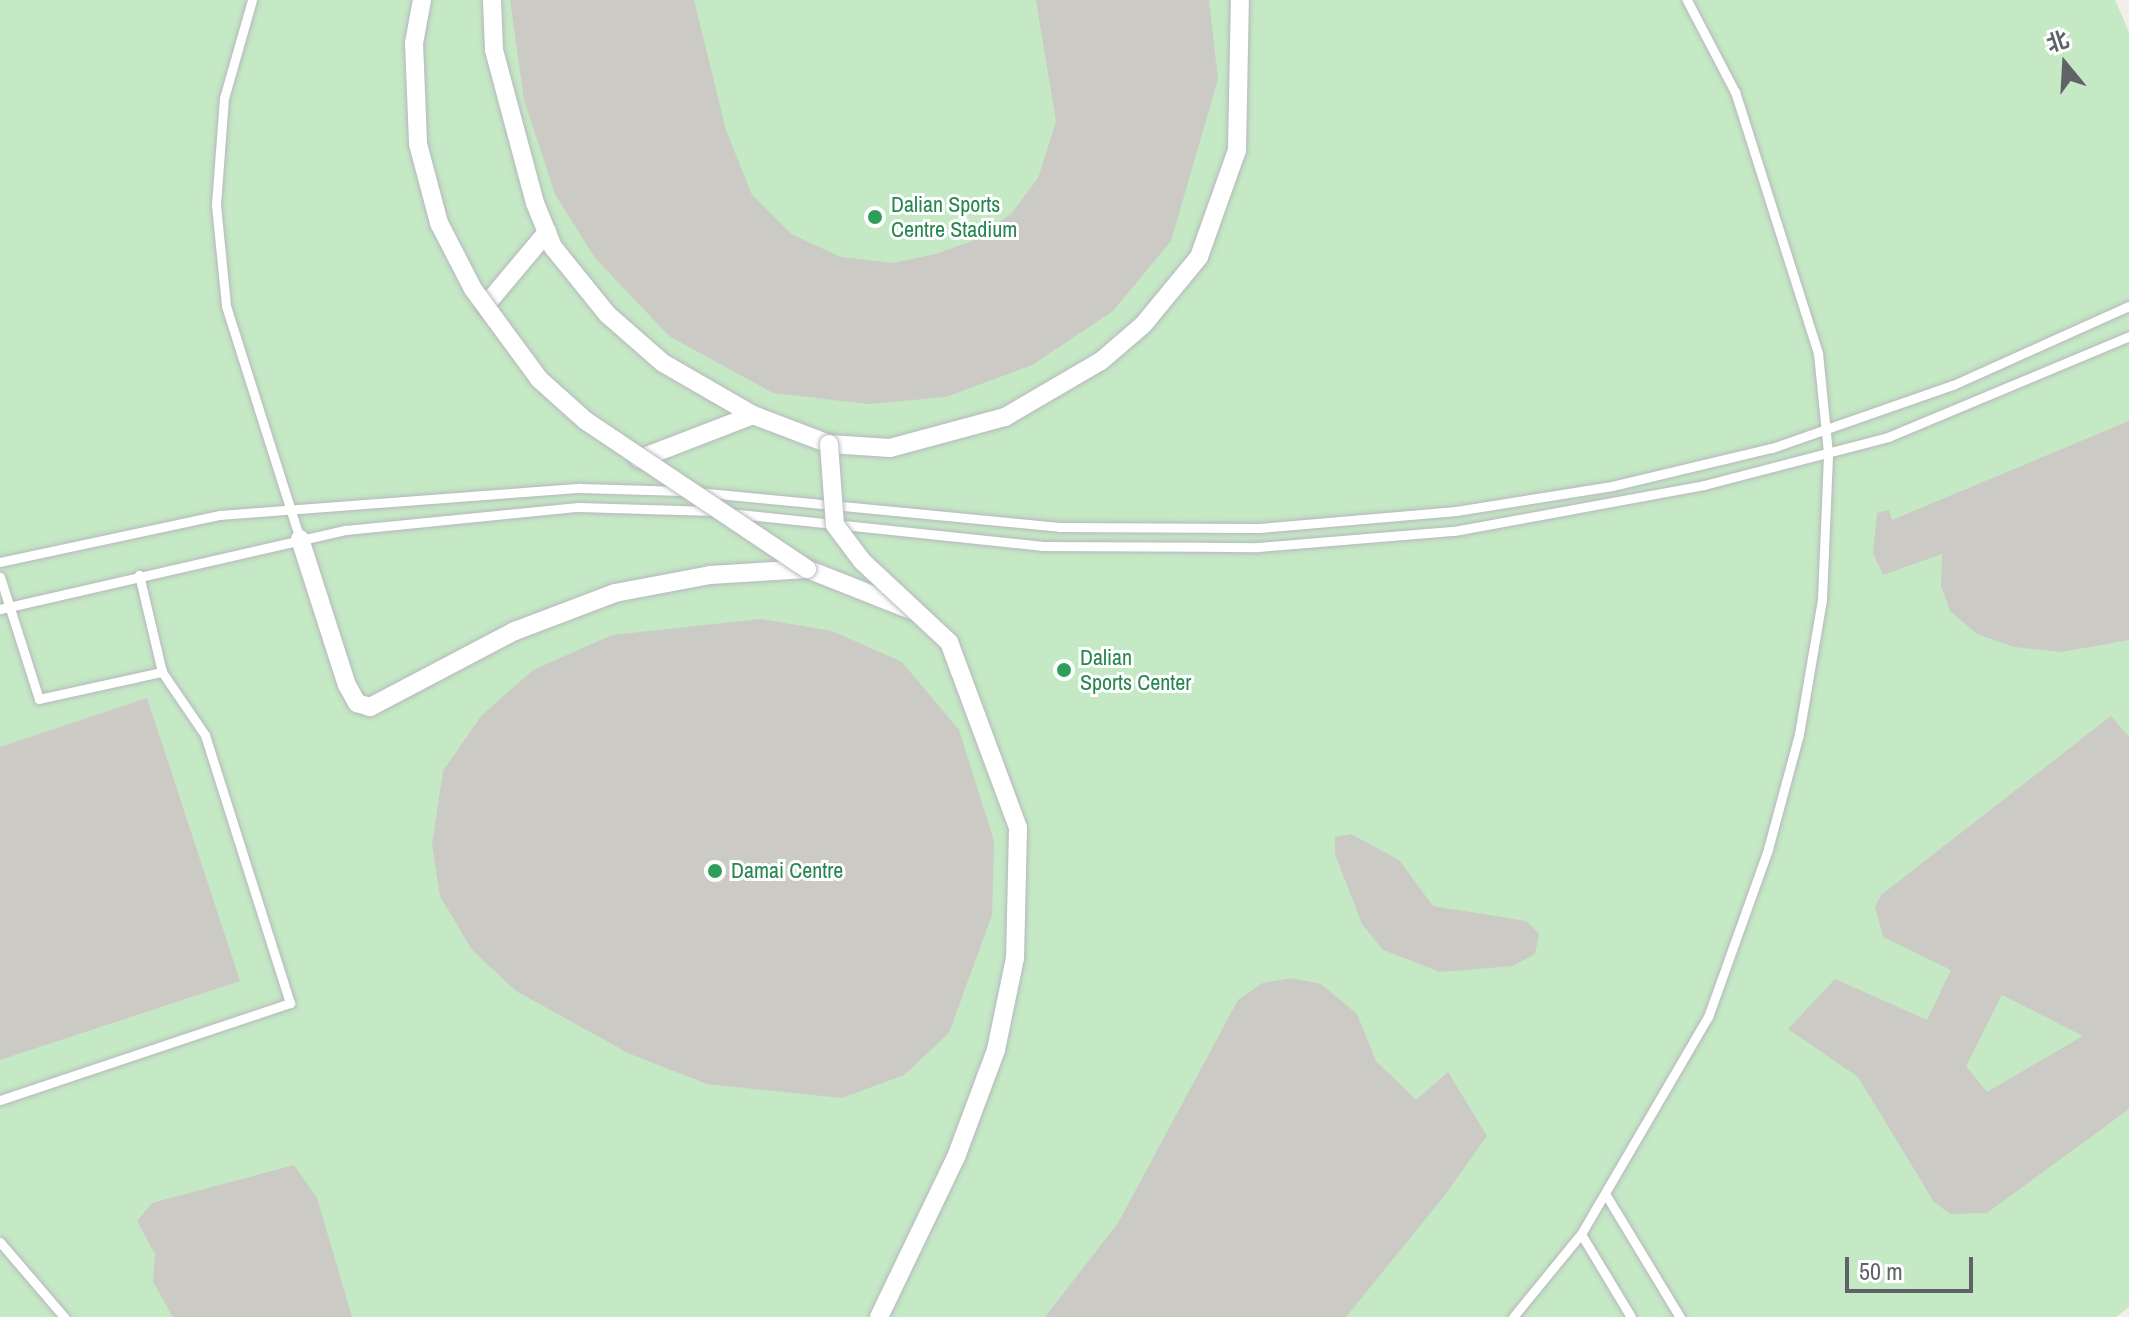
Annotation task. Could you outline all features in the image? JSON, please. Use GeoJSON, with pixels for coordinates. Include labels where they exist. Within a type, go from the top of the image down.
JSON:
{"type":"FeatureCollection","features":[{"type":"Feature","properties":{"kind":"street"},"geometry":{"type":"LineString","coordinates":[[422,0],[414,43],[418,144],[439,223],[485,306],[539,379],[639,459],[807,569],[913,611]]}},
{"type":"Feature","properties":{"kind":"street"},"geometry":{"type":"LineString","coordinates":[[492,0],[494,50],[511,127],[547,232],[607,314],[663,363],[753,415],[829,444],[890,448],[1005,417],[1101,361],[1143,325],[1199,257],[1237,150],[1240,0]]}},
{"type":"Feature","properties":{"kind":"street"},"geometry":{"type":"LineString","coordinates":[[485,306],[547,232]]}},
{"type":"Feature","properties":{"kind":"street"},"geometry":{"type":"LineString","coordinates":[[639,459],[753,415]]}},
{"type":"Feature","properties":{"kind":"street"},"geometry":{"type":"LineString","coordinates":[[829,444],[835,525],[913,611],[949,642],[987,727],[1018,828],[1015,958],[996,1050],[956,1157],[879,1317]]}},
{"type":"Feature","properties":{"kind":"street"},"geometry":{"type":"LineString","coordinates":[[300,539],[357,703],[370,707],[388,694],[515,631],[615,593],[710,575],[807,569]]}},
{"type":"Feature","properties":{"kind":"lane"},"geometry":{"type":"LineString","coordinates":[[252,0],[224,98],[216,205],[226,306],[300,539]]}},
{"type":"Feature","properties":{"kind":"lane"},"geometry":{"type":"LineString","coordinates":[[1513,1317],[1581,1234],[1708,1017],[1768,849],[1799,734],[1822,599],[1828,453],[1818,353],[1780,218],[1735,92],[1687,0]]}},
{"type":"Feature","properties":{"kind":"lane"},"geometry":{"type":"LineString","coordinates":[[0,562],[219,515],[608,489],[754,496],[1059,527],[1259,528],[1532,500],[1698,467],[1826,430],[1953,385],[2129,306]]}},
{"type":"Feature","properties":{"kind":"lane"},"geometry":{"type":"LineString","coordinates":[[5,608],[300,539],[484,514],[677,508],[1041,546],[1258,547],[1536,519],[1828,453],[1963,410],[2129,336]]}},
{"type":"Feature","properties":{"kind":"lane"},"geometry":{"type":"LineString","coordinates":[[0,1100],[290,1003],[205,735],[162,672],[139,575]]}},
{"type":"Feature","properties":{"kind":"lane"},"geometry":{"type":"LineString","coordinates":[[0,577],[5,608],[39,699],[162,672]]}},
{"type":"Feature","properties":{"kind":"lane"},"geometry":{"type":"LineString","coordinates":[[1606,1195],[1680,1317]]}},
{"type":"Feature","properties":{"kind":"lane"},"geometry":{"type":"LineString","coordinates":[[1581,1234],[1631,1317]]}},
{"type":"Feature","properties":{"kind":"lane"},"geometry":{"type":"LineString","coordinates":[[0,1242],[64,1317]]}},
{"type":"Feature","properties":{"kind":"green space","name":"Dalian Sports Center"},"geometry":{"type":"Polygon","coordinates":[[[0,0],[2115,0],[2129,32],[2129,1307],[2116,1317],[0,1317],[0,0]]]}},
{"type":"Feature","properties":{"kind":"building","name":"Dalian Sports Centre Stadium"},"geometry":{"type":"Polygon","coordinates":[[[510,0],[694,0],[726,130],[752,195],[791,234],[841,257],[893,263],[936,254],[977,239],[1012,213],[1038,178],[1056,122],[1036,0],[1209,0],[1218,79],[1171,241],[1113,311],[1032,365],[946,397],[868,404],[773,393],[669,336],[595,258],[555,194],[524,100],[510,0]]]}},
{"type":"Feature","properties":{"kind":"building"},"geometry":{"type":"Polygon","coordinates":[[[2129,421],[2129,640],[2061,652],[2014,647],[1977,634],[1950,611],[1941,586],[1942,554],[1883,575],[1873,553],[1877,513],[1889,510],[1892,520],[2129,421]]]}},
{"type":"Feature","properties":{"kind":"building","name":"Damai Centre"},"geometry":{"type":"Polygon","coordinates":[[[761,619],[832,631],[902,662],[959,730],[994,841],[992,915],[949,1033],[904,1075],[842,1098],[707,1084],[630,1054],[516,991],[472,950],[440,896],[432,845],[443,771],[481,716],[533,670],[612,635],[761,619]]]}},
{"type":"Feature","properties":{"kind":"building"},"geometry":{"type":"Polygon","coordinates":[[[147,698],[240,981],[0,1060],[0,747],[147,698]]]}},
{"type":"Feature","properties":{"kind":"building"},"geometry":{"type":"Polygon","coordinates":[[[2111,716],[2129,737],[2129,1109],[1987,1213],[1950,1214],[1934,1202],[1858,1077],[1788,1029],[1835,979],[1927,1020],[1951,970],[1883,937],[1875,907],[1881,895],[2111,716]],[[2002,995],[1966,1066],[1987,1092],[2083,1036],[2002,995]]]}},
{"type":"Feature","properties":{"kind":"building"},"geometry":{"type":"Polygon","coordinates":[[[1351,834],[1399,860],[1433,906],[1526,921],[1539,934],[1535,954],[1513,966],[1440,972],[1383,950],[1362,924],[1335,854],[1335,837],[1351,834]]]}},
{"type":"Feature","properties":{"kind":"building"},"geometry":{"type":"Polygon","coordinates":[[[1291,978],[1321,984],[1357,1014],[1376,1061],[1416,1100],[1448,1072],[1487,1136],[1445,1195],[1346,1317],[1045,1317],[1118,1223],[1238,1000],[1263,983],[1291,978]]]}},
{"type":"Feature","properties":{"kind":"building"},"geometry":{"type":"Polygon","coordinates":[[[294,1165],[317,1198],[352,1317],[173,1317],[153,1282],[155,1254],[137,1221],[152,1203],[294,1165]]]}},
{"type":"Feature","properties":{"kind":"place","name":"Dalian Sports Centre Stadium"},"geometry":{"type":"Point","coordinates":[875,217]}},
{"type":"Feature","properties":{"kind":"place","name":"Dalian Sports Center"},"geometry":{"type":"Point","coordinates":[1064,670]}},
{"type":"Feature","properties":{"kind":"place","name":"Damai Centre"},"geometry":{"type":"Point","coordinates":[715,871]}}]}
